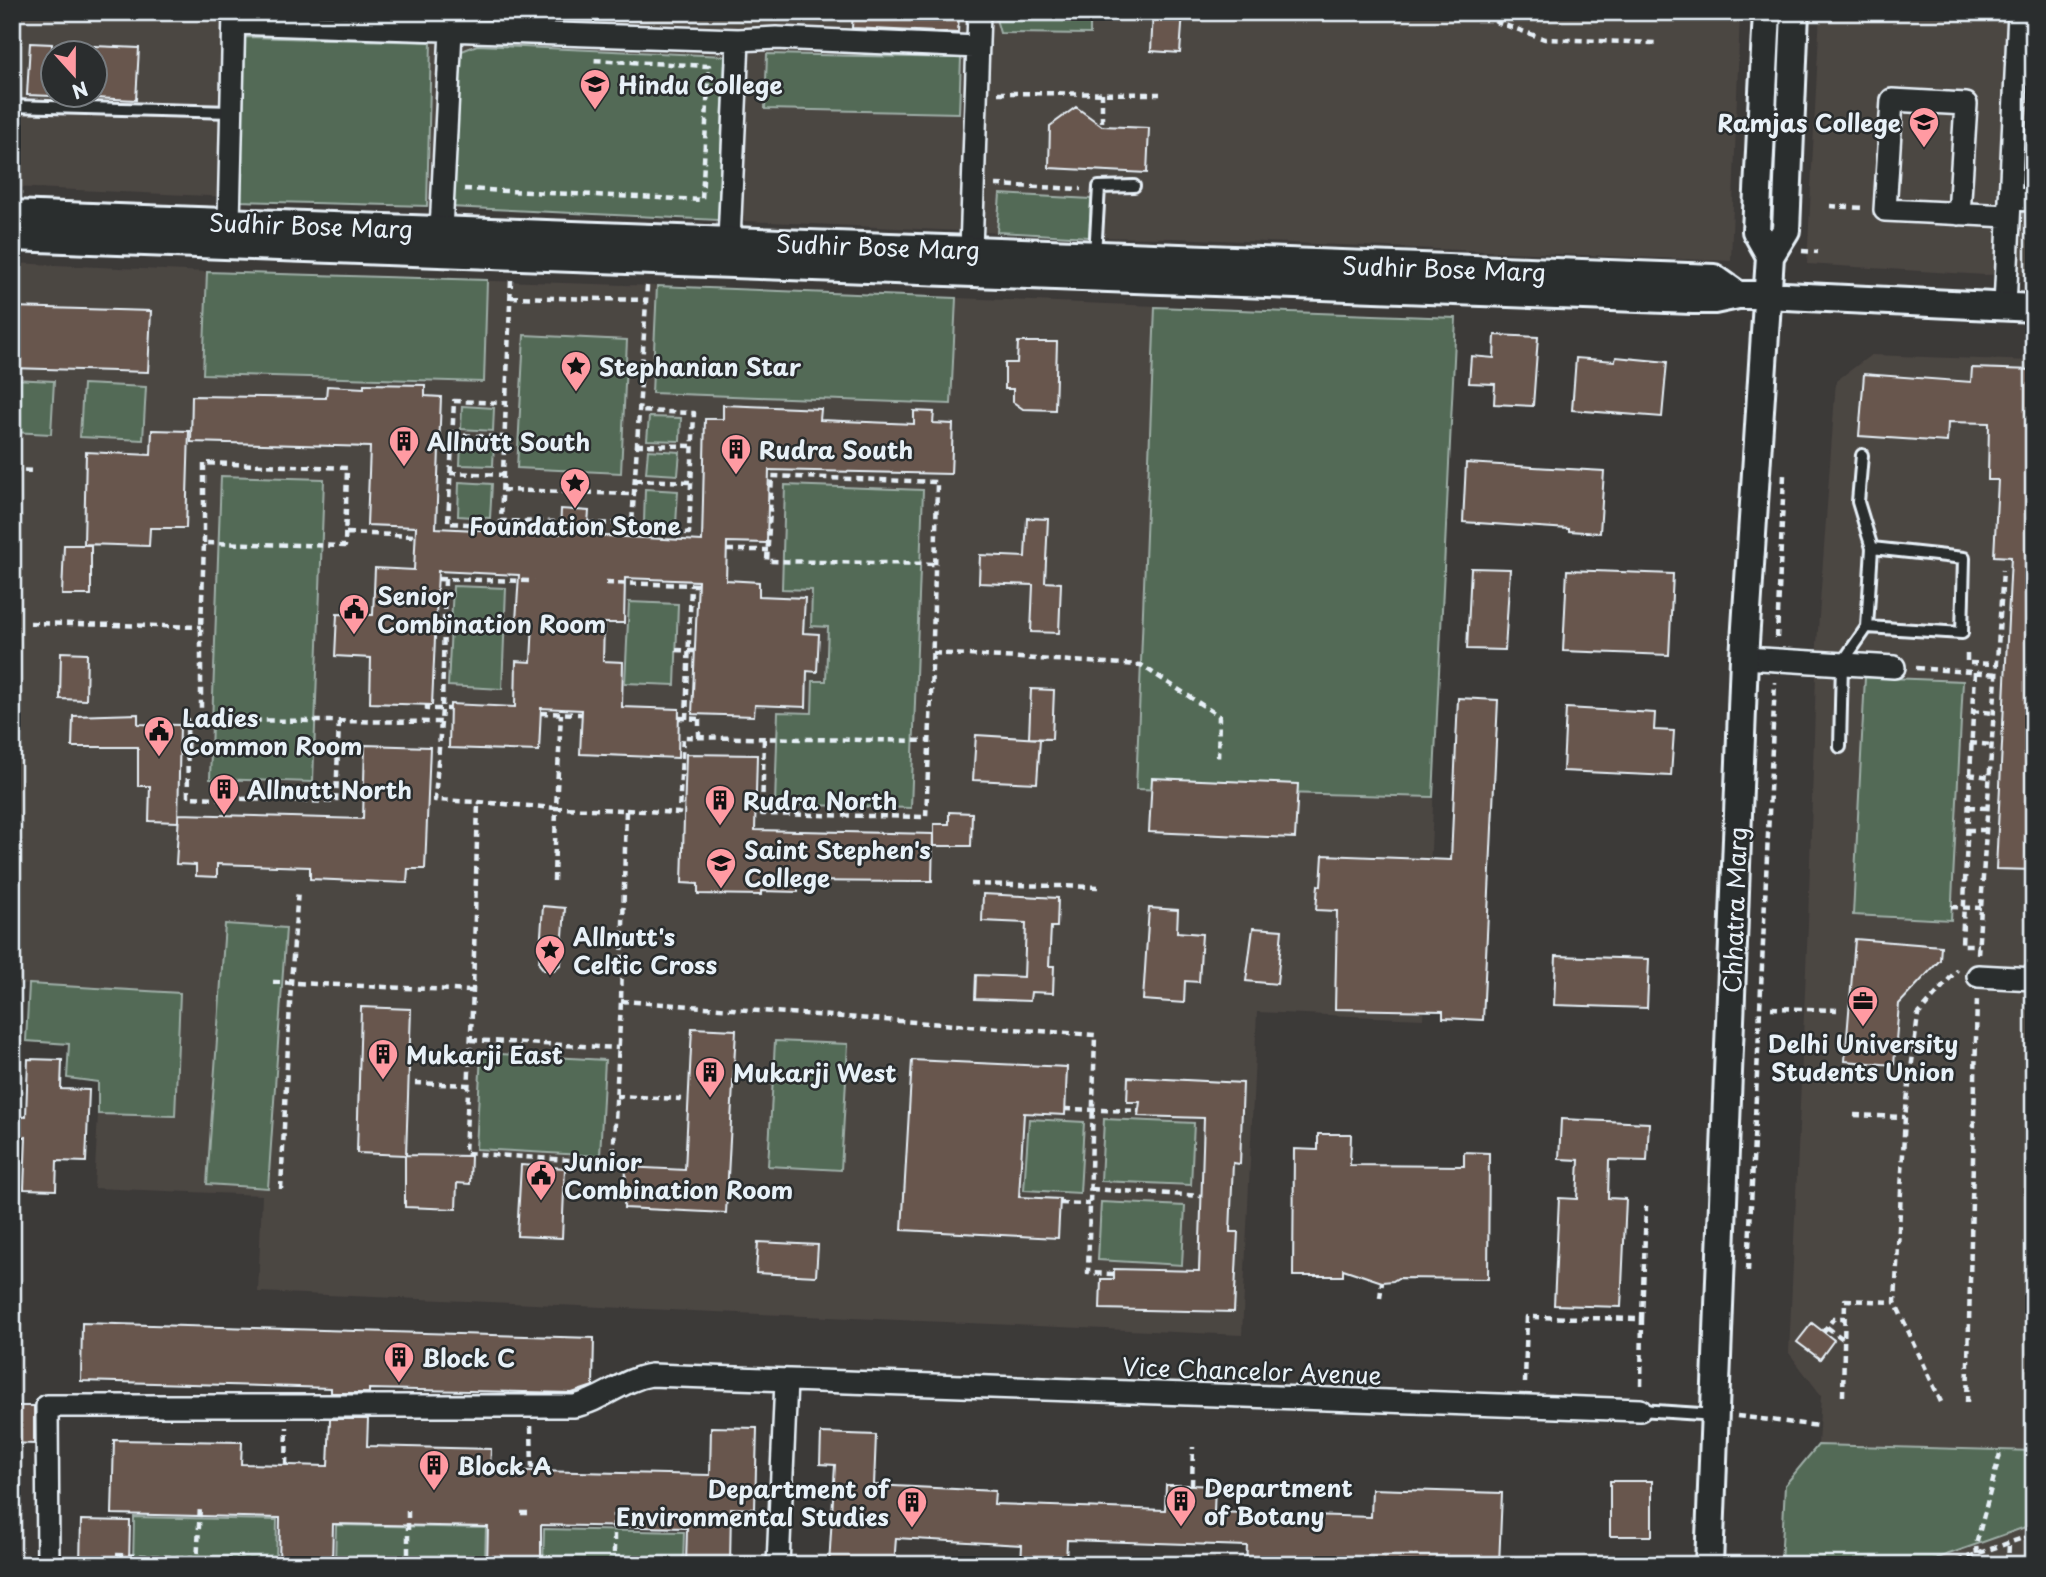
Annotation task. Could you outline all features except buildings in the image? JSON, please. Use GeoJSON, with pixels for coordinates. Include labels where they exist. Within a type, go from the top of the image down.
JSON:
{"type":"FeatureCollection","features":[{"type":"Feature","properties":{"kind":"street"},"geometry":{"type":"LineString","coordinates":[[972,240],[979,12]]}},
{"type":"Feature","properties":{"kind":"street","name":"Chhatra Marg"},"geometry":{"type":"LineString","coordinates":[[1767,12],[1756,231],[1770,256]]}},
{"type":"Feature","properties":{"kind":"street","name":"Chhatra Marg"},"geometry":{"type":"LineString","coordinates":[[1709,1565],[1744,659],[1770,256],[1786,230],[1795,12]]}},
{"type":"Feature","properties":{"kind":"street"},"geometry":{"type":"LineString","coordinates":[[2005,306],[2019,12]]}},
{"type":"Feature","properties":{"kind":"street"},"geometry":{"type":"LineString","coordinates":[[229,222],[234,18],[451,31],[738,40],[776,38],[978,47]]}},
{"type":"Feature","properties":{"kind":"street"},"geometry":{"type":"LineString","coordinates":[[441,230],[451,31]]}},
{"type":"Feature","properties":{"kind":"street"},"geometry":{"type":"LineString","coordinates":[[729,240],[738,40]]}},
{"type":"Feature","properties":{"kind":"street"},"geometry":{"type":"LineString","coordinates":[[1959,214],[1966,104],[1892,100],[1885,210],[1959,214],[2009,208],[2034,200]]}},
{"type":"Feature","properties":{"kind":"street","name":"Sudhir Bose Marg"},"geometry":{"type":"LineString","coordinates":[[12,214],[729,240],[972,240],[1095,255],[1714,278],[1738,295]]}},
{"type":"Feature","properties":{"kind":"street","name":"Sudhir Bose Marg"},"geometry":{"type":"LineString","coordinates":[[12,236],[1693,300],[1767,295],[2034,307]]}},
{"type":"Feature","properties":{"kind":"street"},"geometry":{"type":"LineString","coordinates":[[1744,659],[1894,667]]}},
{"type":"Feature","properties":{"kind":"street"},"geometry":{"type":"LineString","coordinates":[[1969,970],[2034,979]]}},
{"type":"Feature","properties":{"kind":"street","name":"Vice Chancelor Avenue"},"geometry":{"type":"LineString","coordinates":[[48,1565],[47,1406],[583,1405],[637,1378],[650,1375],[1640,1410]]}},
{"type":"Feature","properties":{"kind":"street"},"geometry":{"type":"LineString","coordinates":[[778,1565],[786,1381]]}},
{"type":"Feature","properties":{"kind":"lane"},"geometry":{"type":"LineString","coordinates":[[12,106],[232,112]]}},
{"type":"Feature","properties":{"kind":"lane"},"geometry":{"type":"LineString","coordinates":[[1095,255],[1099,187],[1135,186]]}},
{"type":"Feature","properties":{"kind":"lane"},"geometry":{"type":"LineString","coordinates":[[1840,747],[1842,663],[1867,627],[1872,548],[1858,502],[1862,455]]}},
{"type":"Feature","properties":{"kind":"lane"},"geometry":{"type":"LineString","coordinates":[[1867,627],[1962,633],[1964,558],[1872,548]]}},
{"type":"Feature","properties":{"kind":"lane","name":"Vice Chancelor Avenue"},"geometry":{"type":"LineString","coordinates":[[1640,1410],[1716,1415]]}},
{"type":"Feature","properties":{"kind":"path"},"geometry":{"type":"LineString","coordinates":[[1488,12],[1496,22],[1545,39],[1655,43]]}},
{"type":"Feature","properties":{"kind":"path"},"geometry":{"type":"LineString","coordinates":[[464,189],[702,200],[709,66],[590,61]]}},
{"type":"Feature","properties":{"kind":"path"},"geometry":{"type":"LineString","coordinates":[[976,93],[1160,94]]}},
{"type":"Feature","properties":{"kind":"path"},"geometry":{"type":"LineString","coordinates":[[1102,93],[1102,122]]}},
{"type":"Feature","properties":{"kind":"path"},"geometry":{"type":"LineString","coordinates":[[973,184],[1082,189]]}},
{"type":"Feature","properties":{"kind":"path"},"geometry":{"type":"LineString","coordinates":[[1830,206],[1885,210]]}},
{"type":"Feature","properties":{"kind":"path"},"geometry":{"type":"LineString","coordinates":[[506,403],[454,401],[448,523],[501,526],[513,256]]}},
{"type":"Feature","properties":{"kind":"path"},"geometry":{"type":"LineString","coordinates":[[639,411],[694,413],[689,533],[631,530],[648,261]]}},
{"type":"Feature","properties":{"kind":"path"},"geometry":{"type":"LineString","coordinates":[[510,298],[646,300]]}},
{"type":"Feature","properties":{"kind":"path"},"geometry":{"type":"LineString","coordinates":[[452,435],[504,437]]}},
{"type":"Feature","properties":{"kind":"path"},"geometry":{"type":"LineString","coordinates":[[636,445],[693,446]]}},
{"type":"Feature","properties":{"kind":"path"},"geometry":{"type":"LineString","coordinates":[[201,720],[204,463],[347,468],[345,546],[204,543]]}},
{"type":"Feature","properties":{"kind":"path"},"geometry":{"type":"LineString","coordinates":[[12,470],[36,471]]}},
{"type":"Feature","properties":{"kind":"path"},"geometry":{"type":"LineString","coordinates":[[1748,1283],[1784,471]]}},
{"type":"Feature","properties":{"kind":"path"},"geometry":{"type":"LineString","coordinates":[[450,473],[503,475]]}},
{"type":"Feature","properties":{"kind":"path"},"geometry":{"type":"LineString","coordinates":[[764,739],[762,814],[926,817],[933,653],[937,482],[772,476],[768,561],[935,564]]}},
{"type":"Feature","properties":{"kind":"path"},"geometry":{"type":"LineString","coordinates":[[635,480],[691,482]]}},
{"type":"Feature","properties":{"kind":"path"},"geometry":{"type":"LineString","coordinates":[[502,490],[633,494]]}},
{"type":"Feature","properties":{"kind":"path"},"geometry":{"type":"LineString","coordinates":[[501,521],[560,522]]}},
{"type":"Feature","properties":{"kind":"path"},"geometry":{"type":"LineString","coordinates":[[588,523],[632,524]]}},
{"type":"Feature","properties":{"kind":"path"},"geometry":{"type":"LineString","coordinates":[[346,533],[415,536]]}},
{"type":"Feature","properties":{"kind":"path"},"geometry":{"type":"LineString","coordinates":[[727,550],[768,550]]}},
{"type":"Feature","properties":{"kind":"path"},"geometry":{"type":"LineString","coordinates":[[438,579],[534,582]]}},
{"type":"Feature","properties":{"kind":"path"},"geometry":{"type":"LineString","coordinates":[[445,579],[442,709],[435,800],[679,813],[684,737],[929,741]]}},
{"type":"Feature","properties":{"kind":"path"},"geometry":{"type":"LineString","coordinates":[[606,583],[694,585],[687,650],[686,719]]}},
{"type":"Feature","properties":{"kind":"path"},"geometry":{"type":"LineString","coordinates":[[30,623],[201,626]]}},
{"type":"Feature","properties":{"kind":"path"},"geometry":{"type":"LineString","coordinates":[[677,650],[695,651]]}},
{"type":"Feature","properties":{"kind":"path"},"geometry":{"type":"LineString","coordinates":[[933,653],[1141,664],[1219,716],[1218,760]]}},
{"type":"Feature","properties":{"kind":"path"},"geometry":{"type":"LineString","coordinates":[[1967,654],[1967,663],[1997,664]]}},
{"type":"Feature","properties":{"kind":"path"},"geometry":{"type":"LineString","coordinates":[[1933,669],[1997,674]]}},
{"type":"Feature","properties":{"kind":"path"},"geometry":{"type":"LineString","coordinates":[[1970,955],[1979,944],[1962,945],[1975,672]]}},
{"type":"Feature","properties":{"kind":"path"},"geometry":{"type":"LineString","coordinates":[[427,705],[427,709],[450,709]]}},
{"type":"Feature","properties":{"kind":"path"},"geometry":{"type":"LineString","coordinates":[[1972,712],[1994,713]]}},
{"type":"Feature","properties":{"kind":"path"},"geometry":{"type":"LineString","coordinates":[[541,713],[582,715]]}},
{"type":"Feature","properties":{"kind":"path"},"geometry":{"type":"LineString","coordinates":[[554,881],[561,714]]}},
{"type":"Feature","properties":{"kind":"path"},"geometry":{"type":"LineString","coordinates":[[679,718],[699,717],[699,738]]}},
{"type":"Feature","properties":{"kind":"path"},"geometry":{"type":"LineString","coordinates":[[339,721],[336,802],[188,797],[187,720],[339,721],[441,722]]}},
{"type":"Feature","properties":{"kind":"path"},"geometry":{"type":"LineString","coordinates":[[1970,743],[1992,745]]}},
{"type":"Feature","properties":{"kind":"path"},"geometry":{"type":"LineString","coordinates":[[1969,774],[1990,777]]}},
{"type":"Feature","properties":{"kind":"path"},"geometry":{"type":"LineString","coordinates":[[478,802],[465,1153],[612,1163],[621,1002],[626,810]]}},
{"type":"Feature","properties":{"kind":"path"},"geometry":{"type":"LineString","coordinates":[[1968,807],[1987,808]]}},
{"type":"Feature","properties":{"kind":"path"},"geometry":{"type":"LineString","coordinates":[[1966,830],[1986,830]]}},
{"type":"Feature","properties":{"kind":"path"},"geometry":{"type":"LineString","coordinates":[[971,884],[1100,887]]}},
{"type":"Feature","properties":{"kind":"path"},"geometry":{"type":"LineString","coordinates":[[281,1189],[298,890]]}},
{"type":"Feature","properties":{"kind":"path"},"geometry":{"type":"LineString","coordinates":[[1951,906],[1981,908]]}},
{"type":"Feature","properties":{"kind":"path"},"geometry":{"type":"LineString","coordinates":[[1941,1402],[1895,1302],[1905,1117],[1918,1015],[1969,970]]}},
{"type":"Feature","properties":{"kind":"path"},"geometry":{"type":"LineString","coordinates":[[274,982],[473,991]]}},
{"type":"Feature","properties":{"kind":"path"},"geometry":{"type":"LineString","coordinates":[[621,1002],[1095,1035],[1088,1273],[1114,1274]]}},
{"type":"Feature","properties":{"kind":"path"},"geometry":{"type":"LineString","coordinates":[[1771,1008],[1837,1010]]}},
{"type":"Feature","properties":{"kind":"path"},"geometry":{"type":"LineString","coordinates":[[471,1040],[618,1048]]}},
{"type":"Feature","properties":{"kind":"path"},"geometry":{"type":"LineString","coordinates":[[415,1083],[468,1085]]}},
{"type":"Feature","properties":{"kind":"path"},"geometry":{"type":"LineString","coordinates":[[616,1096],[681,1099]]}},
{"type":"Feature","properties":{"kind":"path"},"geometry":{"type":"LineString","coordinates":[[1065,1109],[1139,1111]]}},
{"type":"Feature","properties":{"kind":"path"},"geometry":{"type":"LineString","coordinates":[[1854,1115],[1905,1117]]}},
{"type":"Feature","properties":{"kind":"path"},"geometry":{"type":"LineString","coordinates":[[1091,1189],[1201,1196]]}},
{"type":"Feature","properties":{"kind":"path"},"geometry":{"type":"LineString","coordinates":[[1060,1203],[1090,1204]]}},
{"type":"Feature","properties":{"kind":"path"},"geometry":{"type":"LineString","coordinates":[[1640,1410],[1646,1206]]}},
{"type":"Feature","properties":{"kind":"path"},"geometry":{"type":"LineString","coordinates":[[1380,1298],[1382,1282]]}},
{"type":"Feature","properties":{"kind":"path"},"geometry":{"type":"LineString","coordinates":[[1843,1396],[1845,1300],[1895,1302]]}},
{"type":"Feature","properties":{"kind":"path"},"geometry":{"type":"LineString","coordinates":[[1525,1406],[1527,1318],[1642,1320]]}},
{"type":"Feature","properties":{"kind":"path"},"geometry":{"type":"LineString","coordinates":[[1844,1339],[1825,1329],[1834,1318],[1845,1318]]}},
{"type":"Feature","properties":{"kind":"path"},"geometry":{"type":"LineString","coordinates":[[286,1465],[287,1406]]}},
{"type":"Feature","properties":{"kind":"path"},"geometry":{"type":"LineString","coordinates":[[531,1406],[532,1471]]}},
{"type":"Feature","properties":{"kind":"path"},"geometry":{"type":"LineString","coordinates":[[1716,1415],[1819,1426]]}},
{"type":"Feature","properties":{"kind":"path"},"geometry":{"type":"LineString","coordinates":[[1741,1428],[1742,1416]]}},
{"type":"Feature","properties":{"kind":"path"},"geometry":{"type":"LineString","coordinates":[[1192,1486],[1193,1447]]}},
{"type":"Feature","properties":{"kind":"path"},"geometry":{"type":"LineString","coordinates":[[1978,1554],[1976,1545],[2001,1450]]}},
{"type":"Feature","properties":{"kind":"path"},"geometry":{"type":"LineString","coordinates":[[197,1562],[200,1506]]}},
{"type":"Feature","properties":{"kind":"path"},"geometry":{"type":"LineString","coordinates":[[408,1511],[408,1565]]}},
{"type":"Feature","properties":{"kind":"path"},"geometry":{"type":"LineString","coordinates":[[521,1513],[531,1513]]}},
{"type":"Feature","properties":{"kind":"path"},"geometry":{"type":"LineString","coordinates":[[614,1514],[614,1565]]}},
{"type":"Feature","properties":{"kind":"path"},"geometry":{"type":"LineString","coordinates":[[1945,1565],[2034,1534]]}},
{"type":"Feature","properties":{"kind":"path"},"geometry":{"type":"LineString","coordinates":[[2008,1565],[2009,1543]]}},
{"type":"Feature","properties":{"kind":"path"},"geometry":{"type":"LineString","coordinates":[[116,1555],[197,1562],[283,1562]]}},
{"type":"Feature","properties":{"kind":"shaded area","name":"Hindu College"},"geometry":{"type":"Polygon","coordinates":[[[12,12],[1740,12],[1731,261],[1172,238],[1089,237],[427,206],[239,201],[230,197],[12,187],[12,12]]]}},
{"type":"Feature","properties":{"kind":"shaded area","name":"Ramjas College"},"geometry":{"type":"Polygon","coordinates":[[[1820,12],[2034,12],[2034,276],[1807,264],[1820,12]]]}},
{"type":"Feature","properties":{"kind":"shaded area","name":"Saint Stephen's College"},"geometry":{"type":"Polygon","coordinates":[[[12,263],[1456,318],[1423,1019],[1257,1012],[1242,1335],[258,1292],[262,1195],[94,1188],[98,1114],[175,1116],[180,993],[12,984],[12,263]]]}},
{"type":"Feature","properties":{"kind":"shaded area"},"geometry":{"type":"Polygon","coordinates":[[[1871,355],[2034,361],[2034,1565],[1781,1565],[1785,1485],[1818,1445],[1821,1395],[1789,1353],[1817,644],[1836,381],[1871,355]]]}},
{"type":"Feature","properties":{"kind":"green space"},"geometry":{"type":"Polygon","coordinates":[[[994,12],[1090,12],[1090,34],[1000,33],[994,12]]]}},
{"type":"Feature","properties":{"kind":"green space"},"geometry":{"type":"Polygon","coordinates":[[[244,37],[431,42],[427,206],[239,201],[244,37]]]}},
{"type":"Feature","properties":{"kind":"green space"},"geometry":{"type":"Polygon","coordinates":[[[477,45],[725,56],[718,220],[449,207],[457,53],[477,45]]]}},
{"type":"Feature","properties":{"kind":"green space"},"geometry":{"type":"Polygon","coordinates":[[[767,54],[961,58],[959,113],[765,109],[767,54]]]}},
{"type":"Feature","properties":{"kind":"green space"},"geometry":{"type":"Polygon","coordinates":[[[1000,194],[1091,199],[1089,237],[997,232],[1000,194]]]}},
{"type":"Feature","properties":{"kind":"green space"},"geometry":{"type":"Polygon","coordinates":[[[207,272],[487,280],[484,382],[203,374],[207,272]]]}},
{"type":"Feature","properties":{"kind":"green space"},"geometry":{"type":"Polygon","coordinates":[[[657,286],[956,298],[951,404],[652,393],[657,286]]]}},
{"type":"Feature","properties":{"kind":"green space"},"geometry":{"type":"Polygon","coordinates":[[[1155,307],[1456,318],[1433,797],[1136,789],[1155,307]]]}},
{"type":"Feature","properties":{"kind":"green space"},"geometry":{"type":"Polygon","coordinates":[[[524,335],[627,340],[621,473],[517,468],[524,335]]]}},
{"type":"Feature","properties":{"kind":"green space"},"geometry":{"type":"Polygon","coordinates":[[[12,379],[54,381],[51,434],[12,432],[12,379]]]}},
{"type":"Feature","properties":{"kind":"green space"},"geometry":{"type":"Polygon","coordinates":[[[83,384],[146,387],[143,440],[80,437],[83,384]]]}},
{"type":"Feature","properties":{"kind":"green space"},"geometry":{"type":"Polygon","coordinates":[[[462,406],[494,408],[493,431],[461,429],[462,406]]]}},
{"type":"Feature","properties":{"kind":"green space"},"geometry":{"type":"Polygon","coordinates":[[[649,417],[681,418],[680,441],[647,440],[649,417]]]}},
{"type":"Feature","properties":{"kind":"green space"},"geometry":{"type":"Polygon","coordinates":[[[461,442],[494,443],[493,466],[460,465],[461,442]]]}},
{"type":"Feature","properties":{"kind":"green space"},"geometry":{"type":"Polygon","coordinates":[[[648,450],[680,452],[678,475],[646,473],[648,450]]]}},
{"type":"Feature","properties":{"kind":"green space"},"geometry":{"type":"Polygon","coordinates":[[[221,476],[324,479],[313,782],[210,779],[221,476]]]}},
{"type":"Feature","properties":{"kind":"green space"},"geometry":{"type":"Polygon","coordinates":[[[459,482],[492,484],[490,518],[458,516],[459,482]]]}},
{"type":"Feature","properties":{"kind":"green space"},"geometry":{"type":"Polygon","coordinates":[[[785,485],[923,490],[911,808],[775,804],[778,712],[812,713],[813,681],[826,681],[828,627],[811,626],[812,590],[782,589],[785,485]]]}},
{"type":"Feature","properties":{"kind":"green space"},"geometry":{"type":"Polygon","coordinates":[[[645,489],[678,491],[676,525],[644,523],[645,489]]]}},
{"type":"Feature","properties":{"kind":"green space"},"geometry":{"type":"Polygon","coordinates":[[[453,586],[506,588],[502,689],[448,686],[453,586]]]}},
{"type":"Feature","properties":{"kind":"green space"},"geometry":{"type":"Polygon","coordinates":[[[629,602],[678,604],[675,685],[625,683],[629,602]]]}},
{"type":"Feature","properties":{"kind":"green space"},"geometry":{"type":"Polygon","coordinates":[[[1865,677],[1963,681],[1951,920],[1853,915],[1865,677]]]}},
{"type":"Feature","properties":{"kind":"green space"},"geometry":{"type":"Polygon","coordinates":[[[225,924],[286,928],[268,1188],[207,1184],[225,924]]]}},
{"type":"Feature","properties":{"kind":"green space"},"geometry":{"type":"Polygon","coordinates":[[[29,984],[180,993],[175,1116],[98,1114],[98,1082],[67,1078],[69,1044],[26,1041],[29,984]]]}},
{"type":"Feature","properties":{"kind":"green space"},"geometry":{"type":"Polygon","coordinates":[[[775,1041],[848,1044],[841,1170],[768,1166],[775,1041]]]}},
{"type":"Feature","properties":{"kind":"green space"},"geometry":{"type":"Polygon","coordinates":[[[481,1053],[605,1060],[600,1156],[476,1149],[481,1053]]]}},
{"type":"Feature","properties":{"kind":"green space"},"geometry":{"type":"Polygon","coordinates":[[[1029,1119],[1084,1122],[1080,1193],[1024,1190],[1029,1119]]]}},
{"type":"Feature","properties":{"kind":"green space"},"geometry":{"type":"Polygon","coordinates":[[[1104,1119],[1194,1123],[1191,1185],[1101,1181],[1104,1119]]]}},
{"type":"Feature","properties":{"kind":"green space"},"geometry":{"type":"Polygon","coordinates":[[[1101,1202],[1185,1206],[1182,1265],[1098,1260],[1101,1202]]]}},
{"type":"Feature","properties":{"kind":"green space"},"geometry":{"type":"Polygon","coordinates":[[[1818,1445],[2034,1451],[2034,1524],[1918,1565],[1781,1565],[1785,1485],[1818,1445]]]}},
{"type":"Feature","properties":{"kind":"green space"},"geometry":{"type":"Polygon","coordinates":[[[134,1517],[277,1520],[276,1565],[133,1565],[134,1517]]]}},
{"type":"Feature","properties":{"kind":"green space"},"geometry":{"type":"Polygon","coordinates":[[[336,1525],[486,1528],[485,1565],[335,1565],[336,1525]]]}},
{"type":"Feature","properties":{"kind":"green space"},"geometry":{"type":"Polygon","coordinates":[[[544,1529],[684,1532],[683,1565],[543,1565],[544,1529]]]}},
{"type":"Feature","properties":{"kind":"place","name":"Hindu College"},"geometry":{"type":"Point","coordinates":[595,111]}},
{"type":"Feature","properties":{"kind":"place","name":"Ramjas College"},"geometry":{"type":"Point","coordinates":[1924,149]}},
{"type":"Feature","properties":{"kind":"place","name":"Stephanian Star"},"geometry":{"type":"Point","coordinates":[576,393]}},
{"type":"Feature","properties":{"kind":"place","name":"Allnutt South"},"geometry":{"type":"Point","coordinates":[404,468]}},
{"type":"Feature","properties":{"kind":"place","name":"Rudra South"},"geometry":{"type":"Point","coordinates":[736,476]}},
{"type":"Feature","properties":{"kind":"place","name":"Foundation Stone"},"geometry":{"type":"Point","coordinates":[575,510]}},
{"type":"Feature","properties":{"kind":"place","name":"Senior Combination Room"},"geometry":{"type":"Point","coordinates":[354,636]}},
{"type":"Feature","properties":{"kind":"place","name":"Ladies Common Room"},"geometry":{"type":"Point","coordinates":[159,758]}},
{"type":"Feature","properties":{"kind":"place","name":"Allnutt North"},"geometry":{"type":"Point","coordinates":[224,816]}},
{"type":"Feature","properties":{"kind":"place","name":"Rudra North"},"geometry":{"type":"Point","coordinates":[720,827]}},
{"type":"Feature","properties":{"kind":"place","name":"Saint Stephen's College"},"geometry":{"type":"Point","coordinates":[721,890]}},
{"type":"Feature","properties":{"kind":"place","name":"Allnutt's Celtic Cross"},"geometry":{"type":"Point","coordinates":[550,977]}},
{"type":"Feature","properties":{"kind":"place","name":"Delhi University Students Union"},"geometry":{"type":"Point","coordinates":[1863,1028]}},
{"type":"Feature","properties":{"kind":"place","name":"Mukarji East"},"geometry":{"type":"Point","coordinates":[383,1081]}},
{"type":"Feature","properties":{"kind":"place","name":"Mukarji West"},"geometry":{"type":"Point","coordinates":[710,1099]}},
{"type":"Feature","properties":{"kind":"place","name":"Junior Combination Room"},"geometry":{"type":"Point","coordinates":[541,1202]}},
{"type":"Feature","properties":{"kind":"place","name":"Block C"},"geometry":{"type":"Point","coordinates":[399,1384]}},
{"type":"Feature","properties":{"kind":"place","name":"Block A"},"geometry":{"type":"Point","coordinates":[434,1492]}},
{"type":"Feature","properties":{"kind":"place","name":"Department of Botany"},"geometry":{"type":"Point","coordinates":[1181,1528]}},
{"type":"Feature","properties":{"kind":"place","name":"Department of Environmental Studies"},"geometry":{"type":"Point","coordinates":[912,1529]}}]}
